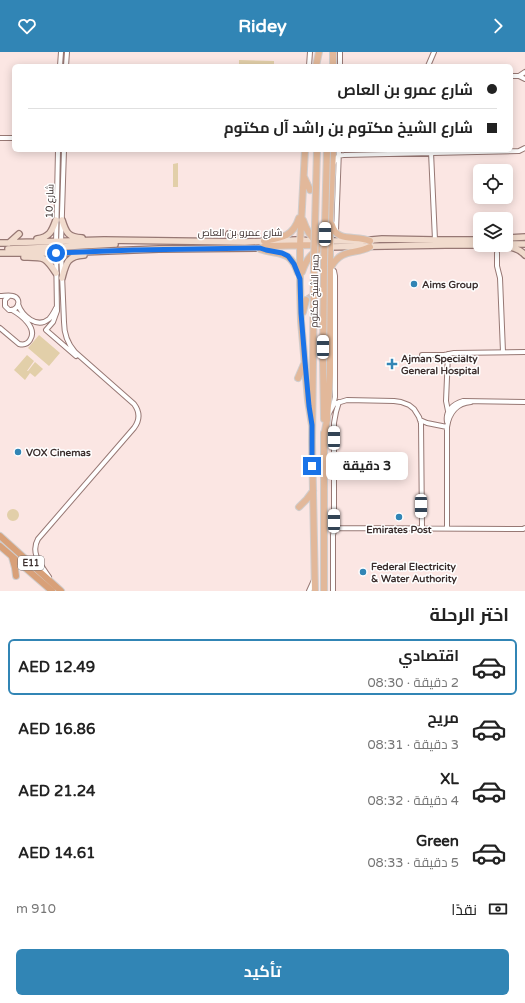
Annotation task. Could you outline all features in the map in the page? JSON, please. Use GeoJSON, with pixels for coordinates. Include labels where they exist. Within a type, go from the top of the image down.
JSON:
{"type":"FeatureCollection","features":[{"type":"Feature","properties":{"kind":"highway","name":"E11"},"geometry":{"type":"LineString","coordinates":[[0,536],[61,591]]}},
{"type":"Feature","properties":{"kind":"highway","name":"E11"},"geometry":{"type":"LineString","coordinates":[[0,546],[52,591]]}},
{"type":"Feature","properties":{"kind":"highway"},"geometry":{"type":"LineString","coordinates":[[11,556],[16,576]]}},
{"type":"Feature","properties":{"kind":"main road"},"geometry":{"type":"LineString","coordinates":[[317,64],[319,52]]}},
{"type":"Feature","properties":{"kind":"main road"},"geometry":{"type":"LineString","coordinates":[[331,52],[333,64]]}},
{"type":"Feature","properties":{"kind":"main road"},"geometry":{"type":"LineString","coordinates":[[330,64],[331,52]]}},
{"type":"Feature","properties":{"kind":"main road"},"geometry":{"type":"LineString","coordinates":[[305,152],[299,243],[302,321],[312,425],[315,591]]}},
{"type":"Feature","properties":{"kind":"main road","name":"جسر الشيخ مكتوم"},"geometry":{"type":"LineString","coordinates":[[312,425],[317,152]]}},
{"type":"Feature","properties":{"kind":"main road","name":"جسر الشيخ مكتوم"},"geometry":{"type":"LineString","coordinates":[[324,436],[324,255],[327,152]]}},
{"type":"Feature","properties":{"kind":"main road"},"geometry":{"type":"LineString","coordinates":[[300,279],[306,261],[320,245],[327,231],[330,219],[333,152]]}},
{"type":"Feature","properties":{"kind":"main road"},"geometry":{"type":"LineString","coordinates":[[303,176],[310,190]]}},
{"type":"Feature","properties":{"kind":"main road"},"geometry":{"type":"LineString","coordinates":[[328,188],[332,180]]}},
{"type":"Feature","properties":{"kind":"main road"},"geometry":{"type":"LineString","coordinates":[[301,212],[308,233],[320,245],[330,263],[332,294],[330,315],[328,415],[324,436],[324,591]]}},
{"type":"Feature","properties":{"kind":"main road"},"geometry":{"type":"LineString","coordinates":[[264,242],[282,238],[292,232],[301,212]]}},
{"type":"Feature","properties":{"kind":"main road"},"geometry":{"type":"LineString","coordinates":[[330,219],[333,229],[338,235],[342,237],[363,238],[370,244]]}},
{"type":"Feature","properties":{"kind":"main road"},"geometry":{"type":"LineString","coordinates":[[330,219],[320,245],[330,268]]}},
{"type":"Feature","properties":{"kind":"main road"},"geometry":{"type":"LineString","coordinates":[[23,243],[27,240],[46,237],[59,220],[69,235],[76,237],[99,238],[104,240]]}},
{"type":"Feature","properties":{"kind":"main road"},"geometry":{"type":"LineString","coordinates":[[308,233],[314,236],[320,236],[325,234],[327,231]]}},
{"type":"Feature","properties":{"kind":"main road"},"geometry":{"type":"LineString","coordinates":[[516,238],[525,232]]}},
{"type":"Feature","properties":{"kind":"main road"},"geometry":{"type":"LineString","coordinates":[[10,243],[19,234]]}},
{"type":"Feature","properties":{"kind":"main road"},"geometry":{"type":"LineString","coordinates":[[229,234],[245,242]]}},
{"type":"Feature","properties":{"kind":"main road"},"geometry":{"type":"LineString","coordinates":[[171,241],[175,235]]}},
{"type":"Feature","properties":{"kind":"main road"},"geometry":{"type":"LineString","coordinates":[[516,238],[525,238]]}},
{"type":"Feature","properties":{"kind":"main road"},"geometry":{"type":"LineString","coordinates":[[330,268],[342,255],[349,252],[363,250],[370,244],[382,239],[473,240]]}},
{"type":"Feature","properties":{"kind":"main road","name":"شارع عمرو بن العاص"},"geometry":{"type":"LineString","coordinates":[[0,252],[7,253],[59,247],[104,240],[299,243]]}},
{"type":"Feature","properties":{"kind":"main road"},"geometry":{"type":"LineString","coordinates":[[0,252],[6,249],[114,244],[121,241]]}},
{"type":"Feature","properties":{"kind":"main road","name":"شارع عمرو بن العاص"},"geometry":{"type":"LineString","coordinates":[[0,243],[23,243],[104,251],[260,248]]}},
{"type":"Feature","properties":{"kind":"main road"},"geometry":{"type":"LineString","coordinates":[[260,248],[299,243],[320,245],[473,245]]}},
{"type":"Feature","properties":{"kind":"main road"},"geometry":{"type":"LineString","coordinates":[[513,244],[525,244]]}},
{"type":"Feature","properties":{"kind":"main road"},"geometry":{"type":"LineString","coordinates":[[260,248],[282,253],[288,256],[294,264],[300,279]]}},
{"type":"Feature","properties":{"kind":"main road"},"geometry":{"type":"LineString","coordinates":[[513,248],[521,251],[525,255]]}},
{"type":"Feature","properties":{"kind":"main road"},"geometry":{"type":"LineString","coordinates":[[62,278],[67,262],[71,258],[80,255],[98,254],[104,251]]}},
{"type":"Feature","properties":{"kind":"main road"},"geometry":{"type":"LineString","coordinates":[[7,253],[13,256],[42,257],[48,260],[56,273]]}},
{"type":"Feature","properties":{"kind":"main road"},"geometry":{"type":"LineString","coordinates":[[302,321],[306,300]]}},
{"type":"Feature","properties":{"kind":"main road"},"geometry":{"type":"LineString","coordinates":[[325,301],[330,315]]}},
{"type":"Feature","properties":{"kind":"main road"},"geometry":{"type":"LineString","coordinates":[[330,330],[335,337]]}},
{"type":"Feature","properties":{"kind":"main road"},"geometry":{"type":"LineString","coordinates":[[298,378],[305,362]]}},
{"type":"Feature","properties":{"kind":"main road"},"geometry":{"type":"LineString","coordinates":[[299,506],[313,491]]}},
{"type":"Feature","properties":{"kind":"street"},"geometry":{"type":"LineString","coordinates":[[60,64],[61,52]]}},
{"type":"Feature","properties":{"kind":"street"},"geometry":{"type":"LineString","coordinates":[[66,64],[67,52]]}},
{"type":"Feature","properties":{"kind":"street"},"geometry":{"type":"LineString","coordinates":[[309,64],[310,52]]}},
{"type":"Feature","properties":{"kind":"street"},"geometry":{"type":"LineString","coordinates":[[340,52],[340,64]]}},
{"type":"Feature","properties":{"kind":"street"},"geometry":{"type":"LineString","coordinates":[[429,64],[434,52]]}},
{"type":"Feature","properties":{"kind":"street"},"geometry":{"type":"LineString","coordinates":[[520,76],[525,72]]}},
{"type":"Feature","properties":{"kind":"street"},"geometry":{"type":"LineString","coordinates":[[513,76],[520,76],[525,79]]}},
{"type":"Feature","properties":{"kind":"street"},"geometry":{"type":"LineString","coordinates":[[0,138],[12,138]]}},
{"type":"Feature","properties":{"kind":"street"},"geometry":{"type":"LineString","coordinates":[[513,151],[520,151],[525,148]]}},
{"type":"Feature","properties":{"kind":"street"},"geometry":{"type":"LineString","coordinates":[[520,151],[525,154]]}},
{"type":"Feature","properties":{"kind":"street","name":"شارع 10"},"geometry":{"type":"LineString","coordinates":[[58,152],[59,247]]}},
{"type":"Feature","properties":{"kind":"street","name":"شارع 10"},"geometry":{"type":"LineString","coordinates":[[59,220],[64,152]]}},
{"type":"Feature","properties":{"kind":"street"},"geometry":{"type":"LineString","coordinates":[[338,235],[336,228],[339,152]]}},
{"type":"Feature","properties":{"kind":"street"},"geometry":{"type":"LineString","coordinates":[[340,152],[344,155]]}},
{"type":"Feature","properties":{"kind":"street"},"geometry":{"type":"LineString","coordinates":[[332,168],[338,156],[380,152]]}},
{"type":"Feature","properties":{"kind":"street"},"geometry":{"type":"LineString","coordinates":[[431,152],[435,240]]}},
{"type":"Feature","properties":{"kind":"street"},"geometry":{"type":"LineString","coordinates":[[59,247],[56,273],[57,311],[51,325],[46,330],[79,359],[85,361]]}},
{"type":"Feature","properties":{"kind":"street"},"geometry":{"type":"LineString","coordinates":[[51,581],[36,555],[35,547],[38,539],[134,428],[139,416],[137,408],[134,404],[85,361],[71,348],[68,343],[65,333],[59,247]]}},
{"type":"Feature","properties":{"kind":"street"},"geometry":{"type":"LineString","coordinates":[[497,253],[497,266],[500,278],[503,352]]}},
{"type":"Feature","properties":{"kind":"street"},"geometry":{"type":"LineString","coordinates":[[328,415],[334,404],[335,337],[332,294]]}},
{"type":"Feature","properties":{"kind":"street"},"geometry":{"type":"LineString","coordinates":[[0,296],[16,297],[22,313],[39,323],[50,319],[57,306]]}},
{"type":"Feature","properties":{"kind":"street"},"geometry":{"type":"LineString","coordinates":[[5,306],[5,300],[8,296]]}},
{"type":"Feature","properties":{"kind":"street"},"geometry":{"type":"LineString","coordinates":[[0,302],[6,308],[17,313],[30,325],[32,330],[31,339],[26,344],[18,344],[0,328]]}},
{"type":"Feature","properties":{"kind":"street"},"geometry":{"type":"LineString","coordinates":[[12,310],[16,308],[18,304]]}},
{"type":"Feature","properties":{"kind":"street"},"geometry":{"type":"LineString","coordinates":[[422,355],[525,352]]}},
{"type":"Feature","properties":{"kind":"street"},"geometry":{"type":"LineString","coordinates":[[447,528],[446,418],[448,411],[446,404],[448,354]]}},
{"type":"Feature","properties":{"kind":"street"},"geometry":{"type":"LineString","coordinates":[[447,396],[453,408],[447,426]]}},
{"type":"Feature","properties":{"kind":"street"},"geometry":{"type":"LineString","coordinates":[[334,404],[347,400],[394,401],[409,405],[418,414],[420,420],[422,528]]}},
{"type":"Feature","properties":{"kind":"street"},"geometry":{"type":"LineString","coordinates":[[448,411],[463,401],[524,401]]}},
{"type":"Feature","properties":{"kind":"street"},"geometry":{"type":"LineString","coordinates":[[338,528],[335,526],[334,521],[334,423],[339,402]]}},
{"type":"Feature","properties":{"kind":"street"},"geometry":{"type":"LineString","coordinates":[[420,420],[427,423],[447,426]]}},
{"type":"Feature","properties":{"kind":"street"},"geometry":{"type":"LineString","coordinates":[[411,529],[421,519]]}},
{"type":"Feature","properties":{"kind":"street"},"geometry":{"type":"LineString","coordinates":[[333,591],[333,535],[334,531],[338,528],[524,529]]}},
{"type":"Feature","properties":{"kind":"street"},"geometry":{"type":"LineString","coordinates":[[309,591],[315,578]]}},
{"type":"Feature","properties":{"kind":"shaded area"},"geometry":{"type":"Polygon","coordinates":[[[239,60],[274,61],[274,64],[239,64],[239,60]]]}},
{"type":"Feature","properties":{"kind":"shaded area"},"geometry":{"type":"Polygon","coordinates":[[[178,163],[178,187],[173,187],[173,164],[178,163]]]}},
{"type":"Feature","properties":{"kind":"shaded area"},"geometry":{"type":"Polygon","coordinates":[[[39,335],[60,353],[49,366],[28,348],[39,335]]]}},
{"type":"Feature","properties":{"kind":"shaded area"},"geometry":{"type":"Polygon","coordinates":[[[27,355],[34,361],[27,371],[35,362],[43,369],[35,377],[30,373],[25,380],[14,370],[27,355]]]}},
{"type":"Feature","properties":{"kind":"shaded area"},"geometry":{"type":"Polygon","coordinates":[[[365,456],[386,456],[386,472],[365,472],[365,456]]]}},
{"type":"Feature","properties":{"kind":"shaded area"},"geometry":{"type":"Polygon","coordinates":[[[11,509],[15,509],[19,515],[15,521],[11,521],[7,517],[7,513],[11,509]]]}},
{"type":"Feature","properties":{"kind":"tunnel"},"geometry":{"type":"LineString","coordinates":[[306,300],[313,295],[318,295],[325,301]]}},
{"type":"Feature","properties":{"kind":"place","name":"Aims Group"},"geometry":{"type":"Point","coordinates":[414,284]}},
{"type":"Feature","properties":{"kind":"place","name":"Ajman Specialty General Hospital"},"geometry":{"type":"Point","coordinates":[392,364]}},
{"type":"Feature","properties":{"kind":"place","name":"VOX Cinemas"},"geometry":{"type":"Point","coordinates":[18,452]}},
{"type":"Feature","properties":{"kind":"place","name":"Emirates Post"},"geometry":{"type":"Point","coordinates":[399,517]}},
{"type":"Feature","properties":{"kind":"place","name":"Federal Electricity & Water Authority"},"geometry":{"type":"Point","coordinates":[363,572]}},
{"type":"Feature","properties":{"kind":"route"},"geometry":{"type":"LineString","coordinates":[[56,253],[159,249],[187,250],[260,248],[282,253],[290,259],[296,267],[300,279],[305,362],[312,425],[312,466]]}}]}
